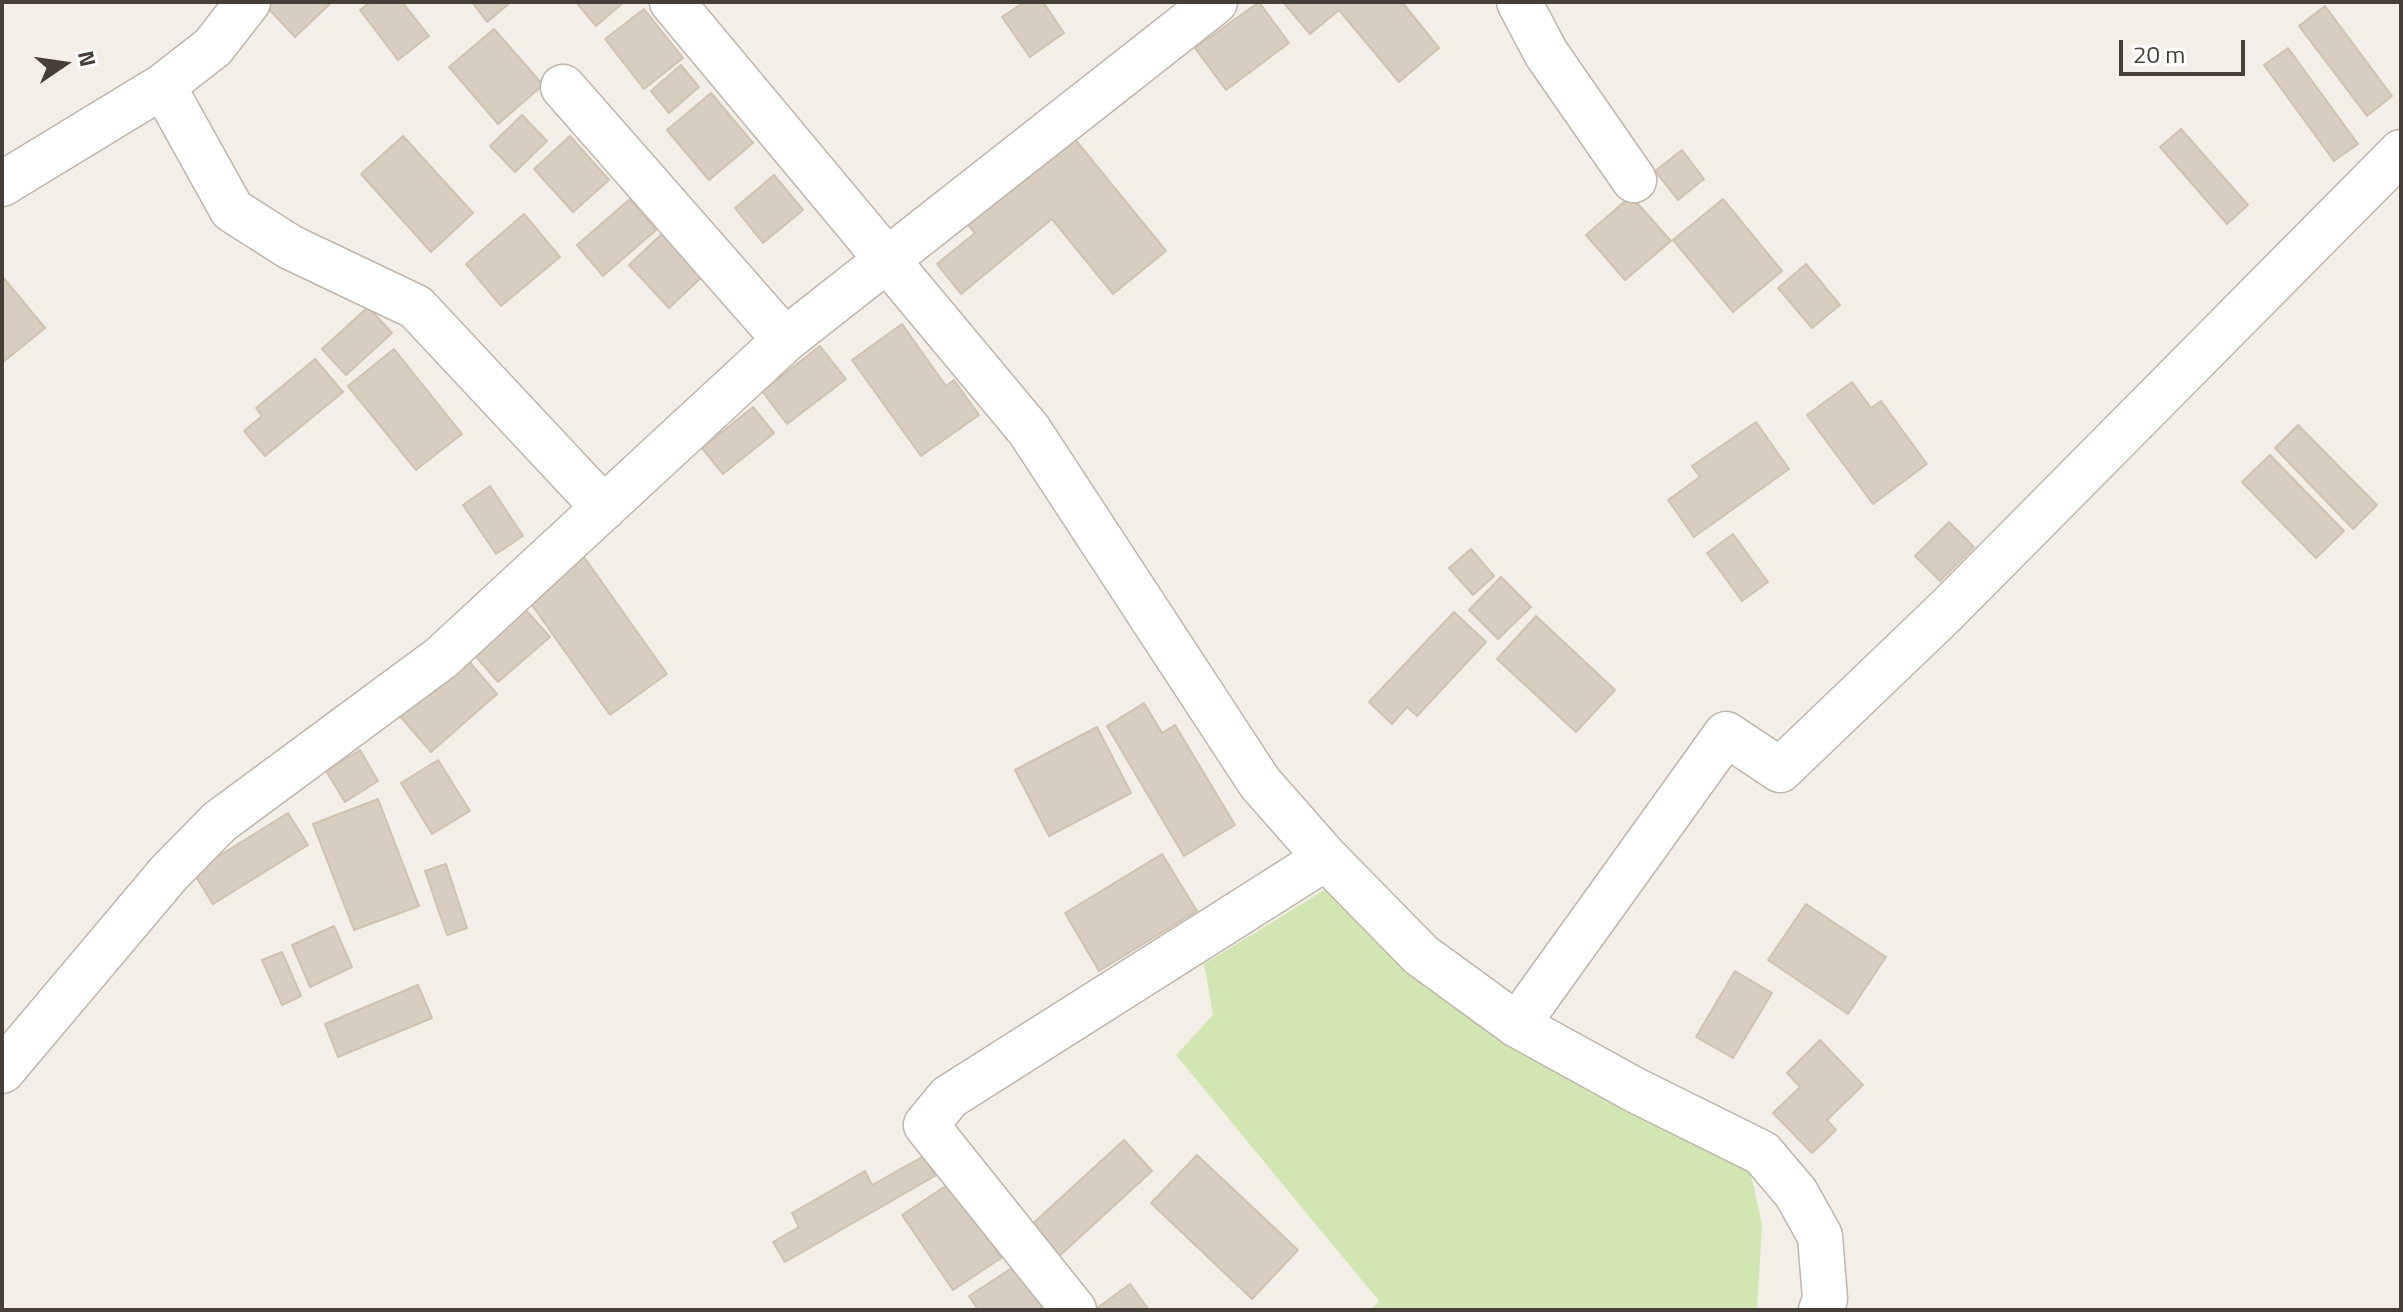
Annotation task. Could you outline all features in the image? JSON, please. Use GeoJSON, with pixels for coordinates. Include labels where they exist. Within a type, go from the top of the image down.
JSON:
{"type":"FeatureCollection","features":[{"type":"Feature","properties":{"kind":"street"},"geometry":{"type":"LineString","coordinates":[[2,184],[163,86],[213,47],[248,2]]}},
{"type":"Feature","properties":{"kind":"street"},"geometry":{"type":"LineString","coordinates":[[672,2],[1029,430],[1260,783],[1326,858],[1421,955],[1517,1025],[1635,1090],[1762,1153],[1796,1193],[1820,1236],[1825,1299],[1821,1310]]}},
{"type":"Feature","properties":{"kind":"street"},"geometry":{"type":"LineString","coordinates":[[2,1071],[169,873],[219,822],[441,658],[785,340],[1215,2]]}},
{"type":"Feature","properties":{"kind":"street"},"geometry":{"type":"LineString","coordinates":[[1519,2],[1546,53],[1634,180]]}},
{"type":"Feature","properties":{"kind":"street"},"geometry":{"type":"LineString","coordinates":[[163,86],[232,210],[290,247],[416,307],[604,508]]}},
{"type":"Feature","properties":{"kind":"street"},"geometry":{"type":"LineString","coordinates":[[563,87],[785,340]]}},
{"type":"Feature","properties":{"kind":"street"},"geometry":{"type":"LineString","coordinates":[[1517,1025],[1726,734],[1780,770],[1946,611],[2401,152]]}},
{"type":"Feature","properties":{"kind":"street"},"geometry":{"type":"LineString","coordinates":[[1074,1310],[926,1125],[949,1097],[1326,858]]}},
{"type":"Feature","properties":{"kind":"green space"},"geometry":{"type":"Polygon","coordinates":[[[1326,889],[1749,1166],[1762,1224],[1757,1310],[1371,1310],[1379,1301],[1176,1055],[1213,1015],[1204,964],[1326,889]]]}},
{"type":"Feature","properties":{"kind":"building"},"geometry":{"type":"Polygon","coordinates":[[[268,2],[332,2],[295,37],[265,5],[268,2]]]}},
{"type":"Feature","properties":{"kind":"building"},"geometry":{"type":"Polygon","coordinates":[[[370,2],[402,2],[429,36],[398,60],[360,10],[370,2]]]}},
{"type":"Feature","properties":{"kind":"building"},"geometry":{"type":"Polygon","coordinates":[[[472,2],[511,2],[487,22],[472,2]]]}},
{"type":"Feature","properties":{"kind":"building"},"geometry":{"type":"Polygon","coordinates":[[[576,2],[624,2],[596,26],[576,2]]]}},
{"type":"Feature","properties":{"kind":"building"},"geometry":{"type":"Polygon","coordinates":[[[1024,2],[1043,2],[1064,33],[1030,57],[1002,17],[1024,2]]]}},
{"type":"Feature","properties":{"kind":"building"},"geometry":{"type":"Polygon","coordinates":[[[1259,2],[1289,43],[1226,90],[1195,48],[1259,2]]]}},
{"type":"Feature","properties":{"kind":"building"},"geometry":{"type":"Polygon","coordinates":[[[1283,2],[1402,2],[1439,48],[1399,82],[1339,10],[1310,34],[1283,2]]]}},
{"type":"Feature","properties":{"kind":"building"},"geometry":{"type":"Polygon","coordinates":[[[2325,6],[2392,96],[2367,116],[2299,26],[2325,6]]]}},
{"type":"Feature","properties":{"kind":"building"},"geometry":{"type":"Polygon","coordinates":[[[644,9],[683,58],[644,89],[605,39],[644,9]]]}},
{"type":"Feature","properties":{"kind":"building"},"geometry":{"type":"Polygon","coordinates":[[[494,29],[543,85],[498,124],[449,67],[494,29]]]}},
{"type":"Feature","properties":{"kind":"building"},"geometry":{"type":"Polygon","coordinates":[[[2288,48],[2358,144],[2334,161],[2264,65],[2288,48]]]}},
{"type":"Feature","properties":{"kind":"building"},"geometry":{"type":"Polygon","coordinates":[[[681,65],[699,87],[669,113],[651,91],[681,65]]]}},
{"type":"Feature","properties":{"kind":"building"},"geometry":{"type":"Polygon","coordinates":[[[711,93],[753,143],[709,180],[667,130],[711,93]]]}},
{"type":"Feature","properties":{"kind":"building"},"geometry":{"type":"Polygon","coordinates":[[[522,115],[547,141],[515,172],[490,146],[522,115]]]}},
{"type":"Feature","properties":{"kind":"building"},"geometry":{"type":"Polygon","coordinates":[[[2181,129],[2248,205],[2227,224],[2160,147],[2181,129]]]}},
{"type":"Feature","properties":{"kind":"building"},"geometry":{"type":"Polygon","coordinates":[[[403,136],[473,213],[431,252],[361,174],[403,136]]]}},
{"type":"Feature","properties":{"kind":"building"},"geometry":{"type":"Polygon","coordinates":[[[570,136],[609,180],[573,212],[534,169],[570,136]]]}},
{"type":"Feature","properties":{"kind":"building"},"geometry":{"type":"Polygon","coordinates":[[[1074,138],[1166,251],[1113,294],[1052,219],[961,294],[937,264],[975,233],[968,225],[1074,138]]]}},
{"type":"Feature","properties":{"kind":"building"},"geometry":{"type":"Polygon","coordinates":[[[1682,150],[1704,179],[1678,200],[1655,171],[1682,150]]]}},
{"type":"Feature","properties":{"kind":"building"},"geometry":{"type":"Polygon","coordinates":[[[774,175],[803,210],[763,243],[735,208],[774,175]]]}},
{"type":"Feature","properties":{"kind":"building"},"geometry":{"type":"Polygon","coordinates":[[[1631,196],[1671,241],[1625,280],[1586,235],[1631,196]]]}},
{"type":"Feature","properties":{"kind":"building"},"geometry":{"type":"Polygon","coordinates":[[[630,199],[656,230],[603,276],[577,245],[630,199]]]}},
{"type":"Feature","properties":{"kind":"building"},"geometry":{"type":"Polygon","coordinates":[[[1723,199],[1782,271],[1733,312],[1673,240],[1723,199]]]}},
{"type":"Feature","properties":{"kind":"building"},"geometry":{"type":"Polygon","coordinates":[[[524,214],[560,257],[501,306],[466,264],[524,214]]]}},
{"type":"Feature","properties":{"kind":"building"},"geometry":{"type":"Polygon","coordinates":[[[665,231],[705,274],[669,308],[629,265],[665,231]]]}},
{"type":"Feature","properties":{"kind":"building"},"geometry":{"type":"Polygon","coordinates":[[[1806,264],[1840,305],[1812,328],[1778,288],[1806,264]]]}},
{"type":"Feature","properties":{"kind":"building"},"geometry":{"type":"Polygon","coordinates":[[[2,276],[45,328],[2,363],[2,276]]]}},
{"type":"Feature","properties":{"kind":"building"},"geometry":{"type":"Polygon","coordinates":[[[368,307],[392,333],[346,375],[322,349],[368,307]]]}},
{"type":"Feature","properties":{"kind":"building"},"geometry":{"type":"Polygon","coordinates":[[[902,324],[946,386],[954,380],[979,415],[921,456],[852,360],[902,324]]]}},
{"type":"Feature","properties":{"kind":"building"},"geometry":{"type":"Polygon","coordinates":[[[820,346],[846,379],[787,424],[762,391],[820,346]]]}},
{"type":"Feature","properties":{"kind":"building"},"geometry":{"type":"Polygon","coordinates":[[[394,349],[462,434],[416,470],[348,386],[394,349]]]}},
{"type":"Feature","properties":{"kind":"building"},"geometry":{"type":"Polygon","coordinates":[[[315,359],[343,392],[265,456],[244,431],[262,416],[256,408],[315,359]]]}},
{"type":"Feature","properties":{"kind":"building"},"geometry":{"type":"Polygon","coordinates":[[[1852,382],[1871,408],[1881,401],[1927,464],[1873,504],[1807,415],[1852,382]]]}},
{"type":"Feature","properties":{"kind":"building"},"geometry":{"type":"Polygon","coordinates":[[[753,407],[774,433],[723,474],[702,448],[753,407]]]}},
{"type":"Feature","properties":{"kind":"building"},"geometry":{"type":"Polygon","coordinates":[[[1756,422],[1789,469],[1694,537],[1668,500],[1700,477],[1692,466],[1756,422]]]}},
{"type":"Feature","properties":{"kind":"building"},"geometry":{"type":"Polygon","coordinates":[[[2298,425],[2377,505],[2353,529],[2275,448],[2298,425]]]}},
{"type":"Feature","properties":{"kind":"building"},"geometry":{"type":"Polygon","coordinates":[[[2270,455],[2344,531],[2316,558],[2242,482],[2270,455]]]}},
{"type":"Feature","properties":{"kind":"building"},"geometry":{"type":"Polygon","coordinates":[[[490,486],[523,536],[496,554],[463,505],[490,486]]]}},
{"type":"Feature","properties":{"kind":"building"},"geometry":{"type":"Polygon","coordinates":[[[1949,522],[1974,547],[1940,581],[1915,556],[1949,522]]]}},
{"type":"Feature","properties":{"kind":"building"},"geometry":{"type":"Polygon","coordinates":[[[1733,534],[1768,582],[1742,601],[1707,553],[1733,534]]]}},
{"type":"Feature","properties":{"kind":"building"},"geometry":{"type":"Polygon","coordinates":[[[1471,549],[1494,576],[1473,595],[1449,568],[1471,549]]]}},
{"type":"Feature","properties":{"kind":"building"},"geometry":{"type":"Polygon","coordinates":[[[584,557],[667,674],[610,715],[527,598],[584,557]]]}},
{"type":"Feature","properties":{"kind":"building"},"geometry":{"type":"Polygon","coordinates":[[[1501,577],[1531,607],[1498,639],[1469,610],[1501,577]]]}},
{"type":"Feature","properties":{"kind":"building"},"geometry":{"type":"Polygon","coordinates":[[[523,607],[550,637],[498,682],[472,652],[523,607]]]}},
{"type":"Feature","properties":{"kind":"building"},"geometry":{"type":"Polygon","coordinates":[[[1454,612],[1486,642],[1417,716],[1407,707],[1392,724],[1369,702],[1454,612]]]}},
{"type":"Feature","properties":{"kind":"building"},"geometry":{"type":"Polygon","coordinates":[[[1536,616],[1615,690],[1576,732],[1497,659],[1536,616]]]}},
{"type":"Feature","properties":{"kind":"building"},"geometry":{"type":"Polygon","coordinates":[[[465,657],[497,694],[431,752],[399,715],[465,657]]]}},
{"type":"Feature","properties":{"kind":"building"},"geometry":{"type":"Polygon","coordinates":[[[1144,703],[1162,733],[1175,725],[1235,825],[1184,856],[1107,726],[1144,703]]]}},
{"type":"Feature","properties":{"kind":"building"},"geometry":{"type":"Polygon","coordinates":[[[1097,727],[1131,793],[1049,836],[1015,770],[1097,727]]]}},
{"type":"Feature","properties":{"kind":"building"},"geometry":{"type":"Polygon","coordinates":[[[360,750],[378,781],[345,802],[326,771],[360,750]]]}},
{"type":"Feature","properties":{"kind":"building"},"geometry":{"type":"Polygon","coordinates":[[[438,760],[470,811],[432,834],[401,783],[438,760]]]}},
{"type":"Feature","properties":{"kind":"building"},"geometry":{"type":"Polygon","coordinates":[[[378,799],[419,906],[354,930],[313,824],[378,799]]]}},
{"type":"Feature","properties":{"kind":"building"},"geometry":{"type":"Polygon","coordinates":[[[288,813],[308,845],[213,904],[193,872],[288,813]]]}},
{"type":"Feature","properties":{"kind":"building"},"geometry":{"type":"Polygon","coordinates":[[[1162,854],[1197,911],[1099,971],[1065,913],[1162,854]]]}},
{"type":"Feature","properties":{"kind":"building"},"geometry":{"type":"Polygon","coordinates":[[[446,864],[467,928],[447,935],[425,871],[446,864]]]}},
{"type":"Feature","properties":{"kind":"building"},"geometry":{"type":"Polygon","coordinates":[[[1806,904],[1886,957],[1848,1014],[1768,960],[1806,904]]]}},
{"type":"Feature","properties":{"kind":"building"},"geometry":{"type":"Polygon","coordinates":[[[334,926],[352,967],[310,987],[292,945],[334,926]]]}},
{"type":"Feature","properties":{"kind":"building"},"geometry":{"type":"Polygon","coordinates":[[[282,952],[301,996],[282,1005],[262,960],[282,952]]]}},
{"type":"Feature","properties":{"kind":"building"},"geometry":{"type":"Polygon","coordinates":[[[1735,971],[1772,993],[1733,1058],[1696,1037],[1735,971]]]}},
{"type":"Feature","properties":{"kind":"building"},"geometry":{"type":"Polygon","coordinates":[[[418,985],[432,1018],[338,1057],[325,1024],[418,985]]]}},
{"type":"Feature","properties":{"kind":"building"},"geometry":{"type":"Polygon","coordinates":[[[1820,1040],[1863,1085],[1827,1120],[1836,1130],[1812,1153],[1773,1113],[1800,1087],[1787,1073],[1820,1040]]]}},
{"type":"Feature","properties":{"kind":"building"},"geometry":{"type":"Polygon","coordinates":[[[1124,1140],[1152,1171],[1056,1259],[1028,1228],[1124,1140]]]}},
{"type":"Feature","properties":{"kind":"building"},"geometry":{"type":"Polygon","coordinates":[[[1197,1155],[1298,1250],[1252,1299],[1151,1203],[1197,1155]]]}},
{"type":"Feature","properties":{"kind":"building"},"geometry":{"type":"Polygon","coordinates":[[[924,1156],[935,1176],[785,1262],[773,1242],[799,1227],[792,1213],[865,1171],[872,1185],[924,1156]]]}},
{"type":"Feature","properties":{"kind":"building"},"geometry":{"type":"Polygon","coordinates":[[[950,1183],[1001,1258],[953,1290],[902,1215],[950,1183]]]}},
{"type":"Feature","properties":{"kind":"building"},"geometry":{"type":"Polygon","coordinates":[[[1018,1264],[1048,1310],[978,1310],[969,1296],[1018,1264]]]}},
{"type":"Feature","properties":{"kind":"building"},"geometry":{"type":"Polygon","coordinates":[[[1130,1284],[1149,1310],[1098,1310],[1097,1308],[1130,1284]]]}}]}
